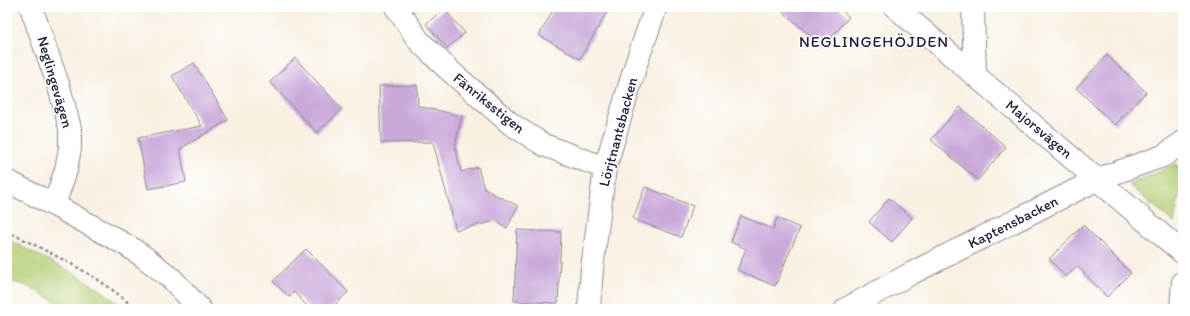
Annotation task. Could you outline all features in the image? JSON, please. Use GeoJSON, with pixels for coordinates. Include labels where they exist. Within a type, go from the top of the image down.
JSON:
{"type":"FeatureCollection","features":[{"type":"Feature","properties":{"kind":"street","name":"Neglingevägen"},"geometry":{"type":"LineString","coordinates":[[31,7],[59,87],[70,128],[70,148],[66,170],[54,205]]}},
{"type":"Feature","properties":{"kind":"street","name":"Fänriksstigen"},"geometry":{"type":"LineString","coordinates":[[396,7],[419,40],[449,70],[511,124],[544,145],[605,168]]}},
{"type":"Feature","properties":{"kind":"street","name":"Lörjtnantsbacken"},"geometry":{"type":"LineString","coordinates":[[589,309],[592,269],[605,168],[637,61],[656,7]]}},
{"type":"Feature","properties":{"kind":"street","name":"Majorsvägen"},"geometry":{"type":"LineString","coordinates":[[895,7],[1183,253]]}},
{"type":"Feature","properties":{"kind":"street"},"geometry":{"type":"LineString","coordinates":[[973,7],[975,74]]}},
{"type":"Feature","properties":{"kind":"street","name":"Kaptensbacken"},"geometry":{"type":"LineString","coordinates":[[846,309],[912,273],[1098,179],[1163,156],[1183,142]]}},
{"type":"Feature","properties":{"kind":"street"},"geometry":{"type":"LineString","coordinates":[[7,181],[128,246],[171,278],[200,309]]}},
{"type":"Feature","properties":{"kind":"street"},"geometry":{"type":"LineString","coordinates":[[1181,309],[1183,282]]}},
{"type":"Feature","properties":{"kind":"path"},"geometry":{"type":"LineString","coordinates":[[7,231],[87,273],[126,300],[135,309]]}},
{"type":"Feature","properties":{"kind":"green space"},"geometry":{"type":"Polygon","coordinates":[[[1176,164],[1183,176],[1174,223],[1129,185],[1176,164]]]}},
{"type":"Feature","properties":{"kind":"green space"},"geometry":{"type":"Polygon","coordinates":[[[7,239],[83,279],[112,298],[125,309],[69,309],[31,288],[7,281],[7,239]]]}},
{"type":"Feature","properties":{"kind":"building"},"geometry":{"type":"Polygon","coordinates":[[[555,7],[610,7],[580,59],[539,35],[555,7]]]}},
{"type":"Feature","properties":{"kind":"building"},"geometry":{"type":"Polygon","coordinates":[[[778,7],[838,7],[849,17],[823,47],[778,7]]]}},
{"type":"Feature","properties":{"kind":"building"},"geometry":{"type":"Polygon","coordinates":[[[444,9],[465,33],[447,48],[426,24],[444,9]]]}},
{"type":"Feature","properties":{"kind":"building"},"geometry":{"type":"Polygon","coordinates":[[[1107,55],[1146,92],[1115,125],[1076,88],[1107,55]]]}},
{"type":"Feature","properties":{"kind":"building"},"geometry":{"type":"Polygon","coordinates":[[[295,58],[342,109],[317,133],[270,82],[295,58]]]}},
{"type":"Feature","properties":{"kind":"building"},"geometry":{"type":"Polygon","coordinates":[[[194,63],[228,120],[180,149],[186,182],[148,189],[138,138],[202,126],[172,76],[194,63]]]}},
{"type":"Feature","properties":{"kind":"building"},"geometry":{"type":"Polygon","coordinates":[[[417,85],[418,106],[462,116],[455,146],[461,172],[478,167],[484,189],[518,206],[507,228],[495,221],[456,230],[433,142],[381,143],[379,86],[417,85]]]}},
{"type":"Feature","properties":{"kind":"building"},"geometry":{"type":"Polygon","coordinates":[[[960,107],[1006,147],[978,180],[931,140],[960,107]]]}},
{"type":"Feature","properties":{"kind":"building"},"geometry":{"type":"Polygon","coordinates":[[[645,187],[693,206],[681,237],[633,219],[645,187]]]}},
{"type":"Feature","properties":{"kind":"building"},"geometry":{"type":"Polygon","coordinates":[[[889,198],[912,218],[892,242],[869,222],[889,198]]]}},
{"type":"Feature","properties":{"kind":"building"},"geometry":{"type":"Polygon","coordinates":[[[741,216],[773,229],[777,218],[800,228],[775,286],[737,270],[746,249],[731,242],[741,216]]]}},
{"type":"Feature","properties":{"kind":"building"},"geometry":{"type":"Polygon","coordinates":[[[1083,225],[1131,273],[1107,297],[1077,266],[1066,277],[1049,259],[1083,225]]]}},
{"type":"Feature","properties":{"kind":"building"},"geometry":{"type":"Polygon","coordinates":[[[517,230],[561,232],[558,303],[514,301],[517,230]]]}},
{"type":"Feature","properties":{"kind":"building"},"geometry":{"type":"Polygon","coordinates":[[[306,249],[348,292],[331,309],[310,309],[294,292],[289,297],[273,281],[306,249]]]}},
{"type":"Feature","properties":{"kind":"district","name":"NEGLINGEHÖJDEN"},"geometry":{"type":"Point","coordinates":[874,41]}}]}
